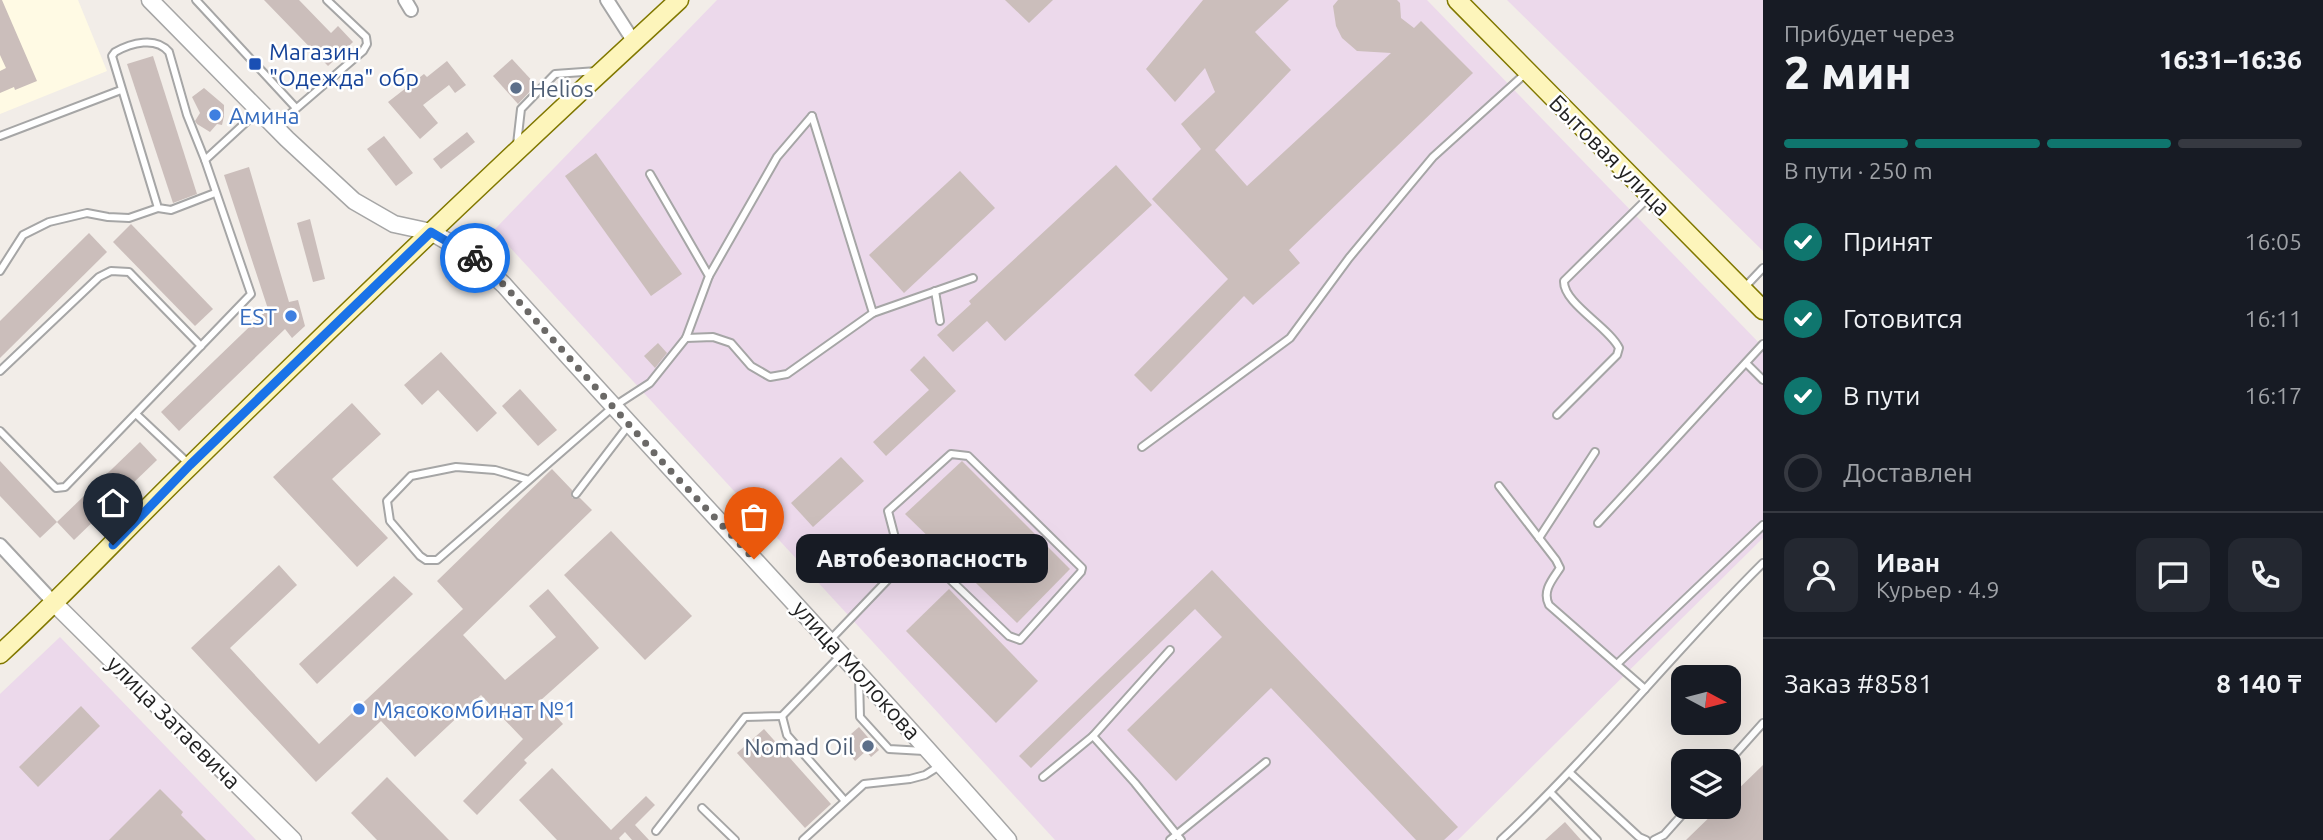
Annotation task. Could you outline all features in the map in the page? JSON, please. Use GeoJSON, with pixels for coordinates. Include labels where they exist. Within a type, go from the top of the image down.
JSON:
{"type":"FeatureCollection","features":[{"type":"Feature","properties":{"kind":"main road"},"geometry":{"type":"LineString","coordinates":[[0,654],[55,604],[190,465],[431,232],[679,0]]}},
{"type":"Feature","properties":{"kind":"main road","name":"Бытовая улица"},"geometry":{"type":"LineString","coordinates":[[1457,0],[1763,310]]}},
{"type":"Feature","properties":{"kind":"street","name":"улица Молокова"},"geometry":{"type":"LineString","coordinates":[[150,0],[258,111],[354,201],[394,224],[431,232],[471,255],[504,285],[629,425],[843,654],[931,752],[1002,838]]}},
{"type":"Feature","properties":{"kind":"street"},"geometry":{"type":"LineString","coordinates":[[607,0],[634,41]]}},
{"type":"Feature","properties":{"kind":"street"},"geometry":{"type":"LineString","coordinates":[[0,545],[55,604]]}},
{"type":"Feature","properties":{"kind":"street","name":"улица Затаевича"},"geometry":{"type":"LineString","coordinates":[[55,604],[293,840]]}},
{"type":"Feature","properties":{"kind":"lane"},"geometry":{"type":"LineString","coordinates":[[196,0],[296,108]]}},
{"type":"Feature","properties":{"kind":"lane"},"geometry":{"type":"LineString","coordinates":[[275,127],[368,44],[366,37],[327,0]]}},
{"type":"Feature","properties":{"kind":"lane"},"geometry":{"type":"LineString","coordinates":[[0,431],[55,488],[65,487],[137,415],[251,293],[187,115],[169,52],[164,46],[152,41],[115,52],[112,56],[158,208]]}},
{"type":"Feature","properties":{"kind":"lane"},"geometry":{"type":"LineString","coordinates":[[516,153],[521,110],[555,74],[602,71]]}},
{"type":"Feature","properties":{"kind":"lane"},"geometry":{"type":"LineString","coordinates":[[1142,447],[1290,338],[1349,258],[1433,157],[1527,72]]}},
{"type":"Feature","properties":{"kind":"lane"},"geometry":{"type":"LineString","coordinates":[[0,136],[121,90]]}},
{"type":"Feature","properties":{"kind":"lane"},"geometry":{"type":"LineString","coordinates":[[205,160],[258,111]]}},
{"type":"Feature","properties":{"kind":"lane"},"geometry":{"type":"LineString","coordinates":[[529,480],[495,470],[456,467],[411,477],[387,501],[390,521],[420,556],[426,560],[437,560],[613,407],[650,383],[686,338],[709,276],[776,157],[812,116],[873,313]]}},
{"type":"Feature","properties":{"kind":"lane"},"geometry":{"type":"LineString","coordinates":[[650,174],[709,276]]}},
{"type":"Feature","properties":{"kind":"lane"},"geometry":{"type":"LineString","coordinates":[[0,271],[23,235],[49,222],[87,213],[108,218],[130,218],[158,208],[171,211],[215,193]]}},
{"type":"Feature","properties":{"kind":"lane"},"geometry":{"type":"LineString","coordinates":[[1557,415],[1617,355],[1619,348],[1613,338],[1574,301],[1565,289],[1564,281],[1650,196]]}},
{"type":"Feature","properties":{"kind":"lane"},"geometry":{"type":"LineString","coordinates":[[1742,290],[1763,268]]}},
{"type":"Feature","properties":{"kind":"lane"},"geometry":{"type":"LineString","coordinates":[[0,371],[99,277],[111,271],[129,272],[201,346]]}},
{"type":"Feature","properties":{"kind":"lane"},"geometry":{"type":"LineString","coordinates":[[686,338],[713,337],[731,343],[751,366],[770,377],[787,374],[873,313],[973,278]]}},
{"type":"Feature","properties":{"kind":"lane"},"geometry":{"type":"LineString","coordinates":[[935,291],[940,321]]}},
{"type":"Feature","properties":{"kind":"lane"},"geometry":{"type":"LineString","coordinates":[[1598,523],[1763,344]]}},
{"type":"Feature","properties":{"kind":"lane"},"geometry":{"type":"LineString","coordinates":[[1746,363],[1763,380]]}},
{"type":"Feature","properties":{"kind":"lane"},"geometry":{"type":"LineString","coordinates":[[137,415],[190,465]]}},
{"type":"Feature","properties":{"kind":"lane"},"geometry":{"type":"LineString","coordinates":[[576,494],[629,425]]}},
{"type":"Feature","properties":{"kind":"lane"},"geometry":{"type":"LineString","coordinates":[[1539,538],[1595,452]]}},
{"type":"Feature","properties":{"kind":"lane"},"geometry":{"type":"LineString","coordinates":[[830,640],[899,568],[918,562],[933,563],[1016,640],[1023,637],[1082,568],[968,456],[960,454],[951,454],[888,510],[899,553],[899,568]]}},
{"type":"Feature","properties":{"kind":"lane"},"geometry":{"type":"LineString","coordinates":[[1499,486],[1556,559],[1560,568],[1547,589],[1546,599],[1549,606],[1645,689]]}},
{"type":"Feature","properties":{"kind":"lane"},"geometry":{"type":"LineString","coordinates":[[1617,664],[1763,525]]}},
{"type":"Feature","properties":{"kind":"lane"},"geometry":{"type":"LineString","coordinates":[[1501,840],[1551,793],[1720,605],[1763,563]]}},
{"type":"Feature","properties":{"kind":"lane"},"geometry":{"type":"LineString","coordinates":[[1043,777],[1093,736],[1170,650]]}},
{"type":"Feature","properties":{"kind":"lane"},"geometry":{"type":"LineString","coordinates":[[656,831],[745,717],[782,716],[843,654]]}},
{"type":"Feature","properties":{"kind":"lane"},"geometry":{"type":"LineString","coordinates":[[859,672],[860,718],[889,749],[931,752]]}},
{"type":"Feature","properties":{"kind":"lane"},"geometry":{"type":"LineString","coordinates":[[782,716],[787,735],[845,801]]}},
{"type":"Feature","properties":{"kind":"lane"},"geometry":{"type":"LineString","coordinates":[[1740,749],[1763,723]]}},
{"type":"Feature","properties":{"kind":"lane"},"geometry":{"type":"LineString","coordinates":[[1093,736],[1178,837]]}},
{"type":"Feature","properties":{"kind":"lane"},"geometry":{"type":"LineString","coordinates":[[1170,840],[1178,837],[1266,762]]}},
{"type":"Feature","properties":{"kind":"lane"},"geometry":{"type":"LineString","coordinates":[[803,840],[864,783],[910,779],[925,775],[942,765]]}},
{"type":"Feature","properties":{"kind":"lane"},"geometry":{"type":"LineString","coordinates":[[1570,772],[1639,837],[1646,840]]}},
{"type":"Feature","properties":{"kind":"lane"},"geometry":{"type":"LineString","coordinates":[[1551,793],[1597,840]]}},
{"type":"Feature","properties":{"kind":"lane"},"geometry":{"type":"LineString","coordinates":[[702,808],[734,840]]}},
{"type":"Feature","properties":{"kind":"lane"},"geometry":{"type":"LineString","coordinates":[[1654,840],[1664,835],[1678,819]]}},
{"type":"Feature","properties":{"kind":"shaded area"},"geometry":{"type":"Polygon","coordinates":[[[0,0],[78,0],[107,71],[0,114],[0,0]]]}},
{"type":"Feature","properties":{"kind":"shaded area"},"geometry":{"type":"Polygon","coordinates":[[[717,0],[1427,0],[1763,347],[1763,538],[1458,840],[1055,840],[494,230],[717,0]]]}},
{"type":"Feature","properties":{"kind":"shaded area"},"geometry":{"type":"Polygon","coordinates":[[[1507,0],[1763,0],[1763,251],[1507,0]]]}},
{"type":"Feature","properties":{"kind":"shaded area"},"geometry":{"type":"Polygon","coordinates":[[[60,637],[256,840],[0,840],[0,694],[60,637]]]}},
{"type":"Feature","properties":{"kind":"building"},"geometry":{"type":"Polygon","coordinates":[[[0,0],[37,81],[0,93],[0,71],[6,68],[0,55],[0,0]]]}},
{"type":"Feature","properties":{"kind":"building"},"geometry":{"type":"Polygon","coordinates":[[[264,0],[299,0],[331,33],[338,26],[353,42],[328,66],[264,0]]]}},
{"type":"Feature","properties":{"kind":"building"},"geometry":{"type":"Polygon","coordinates":[[[1005,0],[1053,0],[1029,23],[1005,0]]]}},
{"type":"Feature","properties":{"kind":"building"},"geometry":{"type":"Polygon","coordinates":[[[1203,0],[1289,0],[1255,32],[1291,70],[1215,150],[1247,186],[1391,53],[1357,51],[1342,38],[1336,26],[1333,6],[1338,0],[1397,0],[1400,3],[1401,18],[1414,28],[1421,21],[1473,73],[1289,250],[1300,263],[1253,305],[1244,296],[1151,392],[1134,375],[1228,279],[1152,199],[1201,149],[1181,124],[1215,92],[1205,68],[1175,102],[1146,69],[1203,0]]]}},
{"type":"Feature","properties":{"kind":"building"},"geometry":{"type":"Polygon","coordinates":[[[153,56],[197,194],[173,203],[127,64],[153,56]]]}},
{"type":"Feature","properties":{"kind":"building"},"geometry":{"type":"Polygon","coordinates":[[[512,59],[536,85],[518,104],[493,76],[512,59]]]}},
{"type":"Feature","properties":{"kind":"building"},"geometry":{"type":"Polygon","coordinates":[[[447,61],[466,85],[455,93],[449,85],[423,105],[438,123],[420,139],[388,102],[424,74],[427,77],[447,61]]]}},
{"type":"Feature","properties":{"kind":"building"},"geometry":{"type":"Polygon","coordinates":[[[204,88],[224,105],[222,125],[217,124],[210,132],[195,121],[200,113],[192,97],[204,88]]]}},
{"type":"Feature","properties":{"kind":"building"},"geometry":{"type":"Polygon","coordinates":[[[467,132],[475,142],[441,169],[433,159],[467,132]]]}},
{"type":"Feature","properties":{"kind":"building"},"geometry":{"type":"Polygon","coordinates":[[[384,136],[413,173],[396,186],[367,149],[384,136]]]}},
{"type":"Feature","properties":{"kind":"building"},"geometry":{"type":"Polygon","coordinates":[[[596,153],[682,274],[651,296],[565,176],[596,153]]]}},
{"type":"Feature","properties":{"kind":"building"},"geometry":{"type":"Polygon","coordinates":[[[1116,165],[1152,205],[1005,341],[987,321],[953,352],[937,335],[971,304],[969,301],[1116,165]]]}},
{"type":"Feature","properties":{"kind":"building"},"geometry":{"type":"Polygon","coordinates":[[[249,167],[289,302],[298,300],[305,326],[292,338],[285,329],[179,431],[161,412],[268,309],[224,175],[249,167]]]}},
{"type":"Feature","properties":{"kind":"building"},"geometry":{"type":"Polygon","coordinates":[[[960,171],[995,208],[904,293],[869,255],[960,171]]]}},
{"type":"Feature","properties":{"kind":"building"},"geometry":{"type":"Polygon","coordinates":[[[310,219],[325,279],[313,282],[297,223],[310,219]]]}},
{"type":"Feature","properties":{"kind":"building"},"geometry":{"type":"Polygon","coordinates":[[[131,224],[213,309],[195,326],[113,242],[131,224]]]}},
{"type":"Feature","properties":{"kind":"building"},"geometry":{"type":"Polygon","coordinates":[[[89,233],[107,252],[0,358],[0,321],[89,233]]]}},
{"type":"Feature","properties":{"kind":"building"},"geometry":{"type":"Polygon","coordinates":[[[658,343],[667,353],[655,368],[644,356],[658,343]]]}},
{"type":"Feature","properties":{"kind":"building"},"geometry":{"type":"Polygon","coordinates":[[[441,352],[497,413],[477,432],[438,390],[422,405],[404,385],[441,352]]]}},
{"type":"Feature","properties":{"kind":"building"},"geometry":{"type":"Polygon","coordinates":[[[924,356],[956,391],[886,456],[873,442],[929,390],[910,370],[924,356]]]}},
{"type":"Feature","properties":{"kind":"building"},"geometry":{"type":"Polygon","coordinates":[[[520,389],[557,430],[538,446],[502,406],[520,389]]]}},
{"type":"Feature","properties":{"kind":"building"},"geometry":{"type":"Polygon","coordinates":[[[352,403],[381,434],[332,479],[388,538],[357,567],[273,477],[352,403]]]}},
{"type":"Feature","properties":{"kind":"building"},"geometry":{"type":"Polygon","coordinates":[[[140,442],[157,460],[74,540],[57,522],[140,442]]]}},
{"type":"Feature","properties":{"kind":"building"},"geometry":{"type":"Polygon","coordinates":[[[841,457],[864,481],[813,527],[791,503],[841,457]]]}},
{"type":"Feature","properties":{"kind":"building"},"geometry":{"type":"Polygon","coordinates":[[[0,461],[57,522],[40,538],[0,496],[0,461]]]}},
{"type":"Feature","properties":{"kind":"building"},"geometry":{"type":"Polygon","coordinates":[[[962,461],[1070,569],[1017,623],[905,514],[962,461]]]}},
{"type":"Feature","properties":{"kind":"building"},"geometry":{"type":"Polygon","coordinates":[[[552,469],[572,490],[572,498],[580,498],[592,510],[463,635],[505,680],[556,637],[529,606],[548,589],[599,648],[541,700],[563,724],[524,760],[527,763],[477,815],[463,801],[523,739],[481,695],[415,757],[381,721],[316,782],[191,648],[279,565],[297,585],[230,648],[319,744],[463,609],[437,581],[552,469]]]}},
{"type":"Feature","properties":{"kind":"building"},"geometry":{"type":"Polygon","coordinates":[[[611,531],[692,616],[645,660],[564,575],[611,531]]]}},
{"type":"Feature","properties":{"kind":"building"},"geometry":{"type":"Polygon","coordinates":[[[1212,570],[1458,827],[1444,840],[1416,840],[1271,688],[1176,781],[1127,730],[1222,637],[1195,609],[1031,768],[1019,756],[1212,570]]]}},
{"type":"Feature","properties":{"kind":"building"},"geometry":{"type":"Polygon","coordinates":[[[394,576],[413,594],[317,684],[299,664],[394,576]]]}},
{"type":"Feature","properties":{"kind":"building"},"geometry":{"type":"Polygon","coordinates":[[[949,589],[1038,681],[996,723],[906,631],[949,589]]]}},
{"type":"Feature","properties":{"kind":"building"},"geometry":{"type":"Polygon","coordinates":[[[81,706],[100,726],[38,787],[19,767],[81,706]]]}},
{"type":"Feature","properties":{"kind":"building"},"geometry":{"type":"Polygon","coordinates":[[[859,727],[879,750],[871,757],[866,751],[855,761],[845,748],[855,739],[851,734],[859,727]]]}},
{"type":"Feature","properties":{"kind":"building"},"geometry":{"type":"Polygon","coordinates":[[[764,729],[831,804],[805,828],[737,753],[764,729]]]}},
{"type":"Feature","properties":{"kind":"building"},"geometry":{"type":"Polygon","coordinates":[[[1763,765],[1763,840],[1686,840],[1708,819],[1741,819],[1741,786],[1763,765]]]}},
{"type":"Feature","properties":{"kind":"building"},"geometry":{"type":"Polygon","coordinates":[[[552,768],[611,830],[646,796],[655,805],[635,825],[649,840],[632,840],[625,832],[620,840],[557,840],[519,800],[552,768]]]}},
{"type":"Feature","properties":{"kind":"building"},"geometry":{"type":"Polygon","coordinates":[[[387,777],[449,840],[377,840],[351,813],[387,777]]]}},
{"type":"Feature","properties":{"kind":"building"},"geometry":{"type":"Polygon","coordinates":[[[160,789],[206,840],[109,840],[160,789]]]}},
{"type":"Feature","properties":{"kind":"building"},"geometry":{"type":"Polygon","coordinates":[[[1565,822],[1581,840],[1545,840],[1565,822]]]}},
{"type":"Feature","properties":{"kind":"way so far"},"geometry":{"type":"LineString","coordinates":[[475,258],[504,285],[666,466],[754,559]]}},
{"type":"Feature","properties":{"kind":"place","name":"Магазин \"Одежда\" обр"},"geometry":{"type":"Point","coordinates":[255,64]}},
{"type":"Feature","properties":{"kind":"place","name":"Helios"},"geometry":{"type":"Point","coordinates":[516,88]}},
{"type":"Feature","properties":{"kind":"place","name":"Амина"},"geometry":{"type":"Point","coordinates":[215,115]}},
{"type":"Feature","properties":{"kind":"place","name":"EST"},"geometry":{"type":"Point","coordinates":[291,316]}},
{"type":"Feature","properties":{"kind":"place","name":"Автобезопасность"},"geometry":{"type":"Point","coordinates":[754,559]}},
{"type":"Feature","properties":{"kind":"place","name":"Мясокомбинат №1"},"geometry":{"type":"Point","coordinates":[359,709]}},
{"type":"Feature","properties":{"kind":"place","name":"Nomad Oil"},"geometry":{"type":"Point","coordinates":[868,746]}},
{"type":"Feature","properties":{"kind":"route"},"geometry":{"type":"LineString","coordinates":[[113,545],[190,465],[431,232],[475,258]]}}]}
